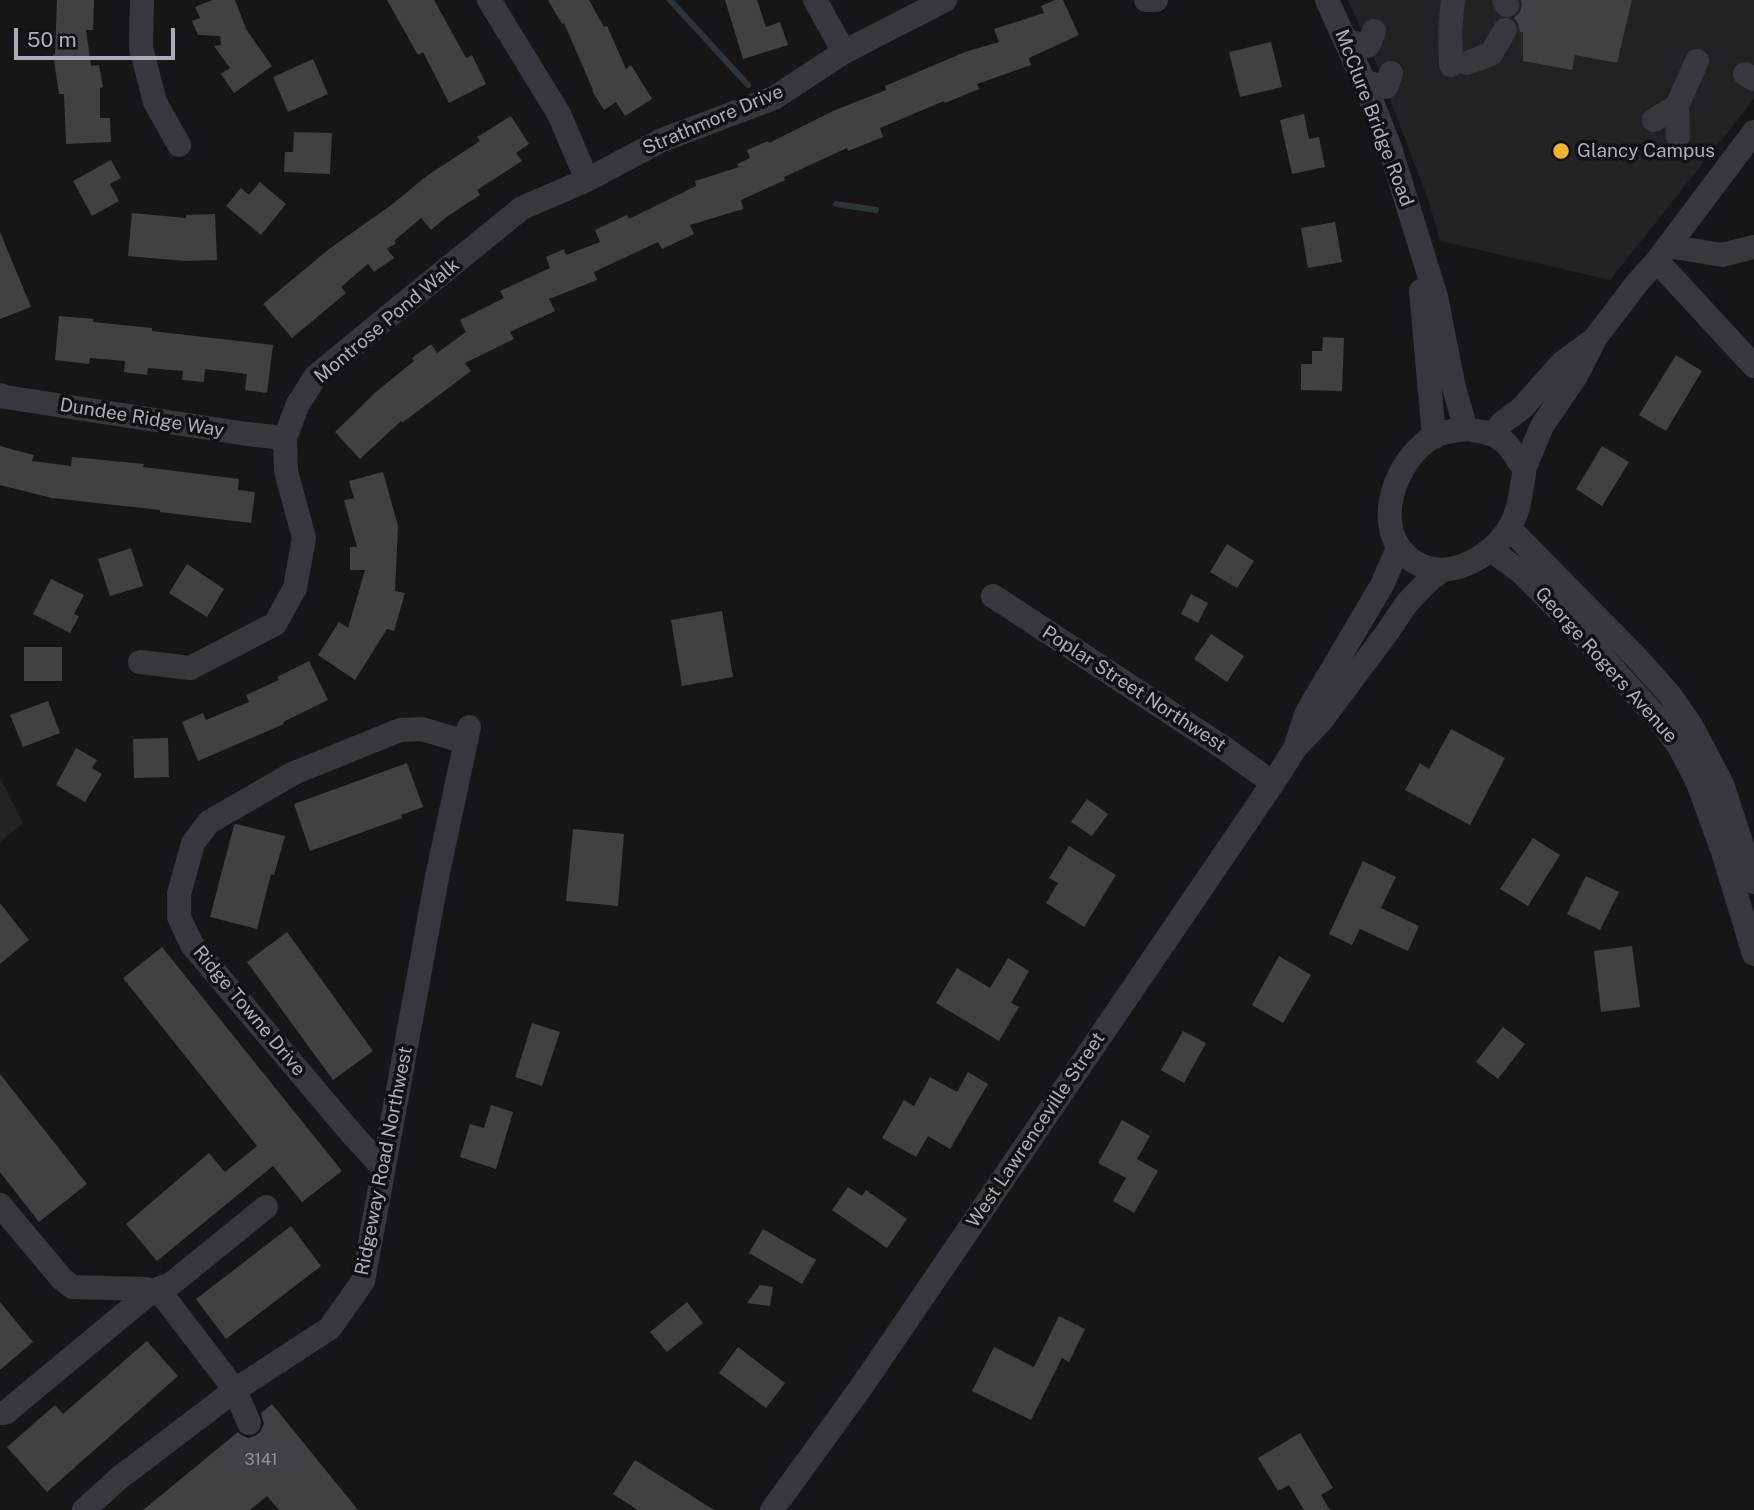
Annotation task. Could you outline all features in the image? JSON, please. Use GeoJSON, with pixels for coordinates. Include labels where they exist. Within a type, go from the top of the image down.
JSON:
{"type":"FeatureCollection","features":[{"type":"Feature","properties":{"kind":"street"},"geometry":{"type":"LineString","coordinates":[[142,0],[141,48],[155,102],[179,145]]}},
{"type":"Feature","properties":{"kind":"street"},"geometry":{"type":"LineString","coordinates":[[489,0],[559,114],[587,180]]}},
{"type":"Feature","properties":{"kind":"street"},"geometry":{"type":"LineString","coordinates":[[815,0],[844,52]]}},
{"type":"Feature","properties":{"kind":"street","name":"Strathmore Drive"},"geometry":{"type":"LineString","coordinates":[[587,180],[662,140],[774,98],[844,52],[944,0]]}},
{"type":"Feature","properties":{"kind":"street"},"geometry":{"type":"LineString","coordinates":[[1146,0],[1156,0]]}},
{"type":"Feature","properties":{"kind":"street","name":"McClure Bridge Road"},"geometry":{"type":"LineString","coordinates":[[1327,0],[1390,148],[1436,297],[1454,388],[1466,429]]}},
{"type":"Feature","properties":{"kind":"street"},"geometry":{"type":"LineString","coordinates":[[1453,0],[1450,30],[1459,64],[1492,54],[1505,30]]}},
{"type":"Feature","properties":{"kind":"street"},"geometry":{"type":"LineString","coordinates":[[1346,41],[1368,46],[1374,31]]}},
{"type":"Feature","properties":{"kind":"street"},"geometry":{"type":"LineString","coordinates":[[1678,136],[1677,106],[1697,61]]}},
{"type":"Feature","properties":{"kind":"street"},"geometry":{"type":"LineString","coordinates":[[1364,82],[1386,87],[1391,73]]}},
{"type":"Feature","properties":{"kind":"street"},"geometry":{"type":"LineString","coordinates":[[1654,120],[1677,106]]}},
{"type":"Feature","properties":{"kind":"street"},"geometry":{"type":"LineString","coordinates":[[1524,468],[1510,445],[1494,435],[1466,429],[1434,437],[1409,458],[1394,486],[1389,508],[1392,532],[1398,548],[1414,562],[1441,571],[1467,565],[1491,550],[1510,528],[1521,496],[1524,468],[1542,426],[1576,376],[1596,337],[1754,132]]}},
{"type":"Feature","properties":{"kind":"street","name":"Montrose Pond Walk"},"geometry":{"type":"LineString","coordinates":[[141,662],[190,668],[275,624],[295,588],[304,538],[286,471],[285,438],[298,404],[316,376],[522,208],[587,180]]}},
{"type":"Feature","properties":{"kind":"street","name":"McClure Bridge Road"},"geometry":{"type":"LineString","coordinates":[[1418,238],[1434,437]]}},
{"type":"Feature","properties":{"kind":"street"},"geometry":{"type":"LineString","coordinates":[[1662,254],[1722,256],[1754,247]]}},
{"type":"Feature","properties":{"kind":"street"},"geometry":{"type":"LineString","coordinates":[[1662,254],[1754,366]]}},
{"type":"Feature","properties":{"kind":"street"},"geometry":{"type":"LineString","coordinates":[[1494,435],[1502,423],[1522,408],[1562,363],[1596,337]]}},
{"type":"Feature","properties":{"kind":"street","name":"Dundee Ridge Way"},"geometry":{"type":"LineString","coordinates":[[0,395],[285,438]]}},
{"type":"Feature","properties":{"kind":"street","name":"George Rogers Avenue"},"geometry":{"type":"LineString","coordinates":[[1510,528],[1636,656],[1670,695],[1692,727],[1721,784],[1754,882]]}},
{"type":"Feature","properties":{"kind":"street","name":"West Lawrenceville Street"},"geometry":{"type":"LineString","coordinates":[[1296,747],[1307,712],[1382,585],[1398,548]]}},
{"type":"Feature","properties":{"kind":"street","name":"George Rogers Avenue"},"geometry":{"type":"LineString","coordinates":[[1491,550],[1523,574],[1566,617],[1661,722],[1679,746],[1698,783],[1723,852],[1754,954]]}},
{"type":"Feature","properties":{"kind":"street","name":"West Lawrenceville Street"},"geometry":{"type":"LineString","coordinates":[[772,1510],[862,1385],[1296,747],[1321,721],[1407,603],[1441,571]]}},
{"type":"Feature","properties":{"kind":"street","name":"Poplar Street Northwest"},"geometry":{"type":"LineString","coordinates":[[993,596],[1273,783]]}},
{"type":"Feature","properties":{"kind":"street","name":"Ridge Towne Drive"},"geometry":{"type":"LineString","coordinates":[[383,1168],[192,945],[179,917],[179,894],[193,843],[209,822],[294,773],[400,730],[422,729],[467,735]]}},
{"type":"Feature","properties":{"kind":"street","name":"Ridgeway Road Northwest"},"geometry":{"type":"LineString","coordinates":[[84,1510],[118,1479],[235,1390],[330,1328],[363,1281],[437,877],[467,735]]}},
{"type":"Feature","properties":{"kind":"street"},"geometry":{"type":"LineString","coordinates":[[0,1205],[62,1279],[72,1287],[146,1289],[164,1297],[235,1390],[249,1423]]}},
{"type":"Feature","properties":{"kind":"street"},"geometry":{"type":"LineString","coordinates":[[0,1413],[5,1413],[152,1291],[171,1284],[266,1207]]}},
{"type":"Feature","properties":{"kind":"shaded area","name":"Glancy Campus"},"geometry":{"type":"Polygon","coordinates":[[[1348,0],[1754,0],[1754,99],[1610,280],[1440,241],[1429,202],[1371,50],[1348,0]]]}},
{"type":"Feature","properties":{"kind":"shaded area"},"geometry":{"type":"Polygon","coordinates":[[[0,777],[23,823],[0,842],[0,777]]]}},
{"type":"Feature","properties":{"kind":"building"},"geometry":{"type":"Polygon","coordinates":[[[57,0],[94,0],[93,30],[86,30],[91,66],[99,65],[103,87],[100,88],[100,118],[110,118],[111,142],[66,144],[64,94],[59,94],[53,55],[57,0]]]}},
{"type":"Feature","properties":{"kind":"building"},"geometry":{"type":"Polygon","coordinates":[[[212,0],[235,0],[246,29],[272,66],[234,93],[221,74],[230,68],[214,46],[221,45],[220,36],[198,35],[192,21],[200,18],[195,7],[212,0]]]}},
{"type":"Feature","properties":{"kind":"building"},"geometry":{"type":"Polygon","coordinates":[[[387,0],[434,0],[466,58],[472,55],[486,84],[449,103],[423,52],[418,55],[387,0]]]}},
{"type":"Feature","properties":{"kind":"building"},"geometry":{"type":"Polygon","coordinates":[[[548,0],[589,0],[604,27],[607,26],[626,69],[631,65],[652,99],[625,116],[616,102],[604,110],[592,91],[564,23],[562,24],[548,0]]]}},
{"type":"Feature","properties":{"kind":"building"},"geometry":{"type":"Polygon","coordinates":[[[725,0],[757,0],[766,27],[780,22],[788,45],[743,59],[725,0]]]}},
{"type":"Feature","properties":{"kind":"building"},"geometry":{"type":"Polygon","coordinates":[[[1055,0],[1063,0],[1079,35],[1029,58],[1031,65],[977,84],[979,89],[880,128],[883,137],[848,151],[847,148],[784,177],[785,180],[741,200],[743,209],[690,225],[694,234],[662,249],[658,242],[594,272],[597,280],[549,299],[555,311],[510,332],[514,339],[465,363],[471,371],[402,423],[401,421],[360,459],[335,432],[377,391],[414,361],[412,358],[431,344],[437,353],[466,332],[460,320],[504,298],[500,291],[550,268],[546,257],[564,249],[566,255],[600,242],[595,230],[627,215],[629,219],[696,186],[695,181],[739,167],[737,164],[750,158],[747,150],[768,141],[769,143],[833,111],[886,90],[885,86],[965,52],[999,42],[994,29],[1044,13],[1041,6],[1055,0]]]}},
{"type":"Feature","properties":{"kind":"building"},"geometry":{"type":"Polygon","coordinates":[[[1521,0],[1632,0],[1617,63],[1575,55],[1572,70],[1523,61],[1523,32],[1520,32],[1514,18],[1520,12],[1521,0]]]}},
{"type":"Feature","properties":{"kind":"building"},"geometry":{"type":"Polygon","coordinates":[[[1271,42],[1282,87],[1240,97],[1229,52],[1271,42]]]}},
{"type":"Feature","properties":{"kind":"building"},"geometry":{"type":"Polygon","coordinates":[[[313,59],[328,94],[288,112],[273,77],[313,59]]]}},
{"type":"Feature","properties":{"kind":"building"},"geometry":{"type":"Polygon","coordinates":[[[1304,114],[1309,139],[1319,137],[1325,167],[1292,174],[1280,120],[1304,114]]]}},
{"type":"Feature","properties":{"kind":"building"},"geometry":{"type":"Polygon","coordinates":[[[511,116],[529,144],[516,153],[522,161],[477,190],[480,195],[431,230],[421,218],[387,249],[394,258],[374,272],[368,264],[341,287],[346,293],[292,338],[263,304],[329,249],[428,175],[480,141],[477,137],[511,116]]]}},
{"type":"Feature","properties":{"kind":"building"},"geometry":{"type":"Polygon","coordinates":[[[294,132],[332,133],[330,174],[284,172],[285,152],[293,152],[294,132]]]}},
{"type":"Feature","properties":{"kind":"building"},"geometry":{"type":"Polygon","coordinates":[[[111,160],[121,178],[110,184],[119,201],[92,216],[73,181],[111,160]]]}},
{"type":"Feature","properties":{"kind":"building"},"geometry":{"type":"Polygon","coordinates":[[[260,182],[286,204],[261,235],[226,206],[241,188],[249,195],[260,182]]]}},
{"type":"Feature","properties":{"kind":"building"},"geometry":{"type":"Polygon","coordinates":[[[132,213],[186,218],[186,215],[215,214],[217,260],[185,261],[128,256],[132,213]]]}},
{"type":"Feature","properties":{"kind":"building"},"geometry":{"type":"Polygon","coordinates":[[[1335,222],[1342,262],[1308,268],[1301,228],[1335,222]]]}},
{"type":"Feature","properties":{"kind":"building"},"geometry":{"type":"Polygon","coordinates":[[[0,232],[31,307],[0,319],[0,232]]]}},
{"type":"Feature","properties":{"kind":"building"},"geometry":{"type":"Polygon","coordinates":[[[59,316],[152,328],[152,331],[273,345],[267,393],[245,390],[247,374],[205,369],[204,382],[182,380],[183,371],[148,368],[147,375],[124,372],[125,361],[90,358],[89,364],[55,360],[59,316]]]}},
{"type":"Feature","properties":{"kind":"building"},"geometry":{"type":"Polygon","coordinates":[[[1323,337],[1344,338],[1342,391],[1301,390],[1301,364],[1312,364],[1312,351],[1322,351],[1323,337]]]}},
{"type":"Feature","properties":{"kind":"building"},"geometry":{"type":"Polygon","coordinates":[[[1676,355],[1702,371],[1666,431],[1639,415],[1676,355]]]}},
{"type":"Feature","properties":{"kind":"building"},"geometry":{"type":"Polygon","coordinates":[[[0,446],[34,455],[32,461],[71,466],[72,457],[144,464],[143,467],[239,479],[238,490],[255,492],[251,523],[52,498],[0,485],[0,446]]]}},
{"type":"Feature","properties":{"kind":"building"},"geometry":{"type":"Polygon","coordinates":[[[1602,446],[1629,462],[1602,506],[1576,489],[1602,446]]]}},
{"type":"Feature","properties":{"kind":"building"},"geometry":{"type":"Polygon","coordinates":[[[383,472],[398,526],[395,591],[405,593],[394,631],[387,629],[355,680],[318,655],[339,622],[348,628],[365,570],[350,570],[350,547],[357,547],[344,500],[354,498],[349,481],[383,472]]]}},
{"type":"Feature","properties":{"kind":"building"},"geometry":{"type":"Polygon","coordinates":[[[1227,544],[1254,561],[1237,588],[1210,572],[1227,544]]]}},
{"type":"Feature","properties":{"kind":"building"},"geometry":{"type":"Polygon","coordinates":[[[131,548],[143,586],[110,596],[98,559],[131,548]]]}},
{"type":"Feature","properties":{"kind":"building"},"geometry":{"type":"Polygon","coordinates":[[[187,564],[224,589],[207,617],[169,593],[187,564]]]}},
{"type":"Feature","properties":{"kind":"building"},"geometry":{"type":"Polygon","coordinates":[[[51,579],[84,595],[74,614],[79,616],[70,633],[33,614],[51,579]]]}},
{"type":"Feature","properties":{"kind":"building"},"geometry":{"type":"Polygon","coordinates":[[[1191,594],[1208,603],[1198,623],[1181,614],[1191,594]]]}},
{"type":"Feature","properties":{"kind":"building"},"geometry":{"type":"Polygon","coordinates":[[[722,611],[733,677],[682,686],[671,620],[722,611]]]}},
{"type":"Feature","properties":{"kind":"building"},"geometry":{"type":"Polygon","coordinates":[[[1211,634],[1244,656],[1227,682],[1194,659],[1211,634]]]}},
{"type":"Feature","properties":{"kind":"building"},"geometry":{"type":"Polygon","coordinates":[[[24,647],[62,647],[62,681],[24,681],[24,647]]]}},
{"type":"Feature","properties":{"kind":"building"},"geometry":{"type":"Polygon","coordinates":[[[309,661],[328,700],[283,722],[284,724],[198,761],[182,722],[203,713],[206,720],[249,702],[246,695],[279,680],[277,677],[309,661]]]}},
{"type":"Feature","properties":{"kind":"building"},"geometry":{"type":"Polygon","coordinates":[[[48,701],[60,733],[23,747],[10,715],[48,701]]]}},
{"type":"Feature","properties":{"kind":"building"},"geometry":{"type":"Polygon","coordinates":[[[1451,729],[1505,758],[1470,825],[1405,790],[1420,763],[1429,769],[1451,729]]]}},
{"type":"Feature","properties":{"kind":"building"},"geometry":{"type":"Polygon","coordinates":[[[168,738],[169,777],[134,778],[133,739],[168,738]]]}},
{"type":"Feature","properties":{"kind":"building"},"geometry":{"type":"Polygon","coordinates":[[[76,748],[97,760],[92,768],[102,774],[85,802],[56,785],[76,748]]]}},
{"type":"Feature","properties":{"kind":"building"},"geometry":{"type":"Polygon","coordinates":[[[407,763],[423,807],[401,815],[402,818],[310,851],[294,804],[407,763]]]}},
{"type":"Feature","properties":{"kind":"building"},"geometry":{"type":"Polygon","coordinates":[[[1087,799],[1108,814],[1092,836],[1071,822],[1087,799]]]}},
{"type":"Feature","properties":{"kind":"building"},"geometry":{"type":"Polygon","coordinates":[[[236,824],[285,836],[274,875],[271,874],[257,929],[210,917],[236,824]]]}},
{"type":"Feature","properties":{"kind":"building"},"geometry":{"type":"Polygon","coordinates":[[[573,829],[624,834],[618,906],[566,901],[573,829]]]}},
{"type":"Feature","properties":{"kind":"building"},"geometry":{"type":"Polygon","coordinates":[[[1533,838],[1560,855],[1528,906],[1500,889],[1533,838]]]}},
{"type":"Feature","properties":{"kind":"building"},"geometry":{"type":"Polygon","coordinates":[[[1069,846],[1116,875],[1084,927],[1046,903],[1058,883],[1049,878],[1069,846]]]}},
{"type":"Feature","properties":{"kind":"building"},"geometry":{"type":"Polygon","coordinates":[[[1363,861],[1396,877],[1381,908],[1419,926],[1408,951],[1360,929],[1352,945],[1329,934],[1363,861]]]}},
{"type":"Feature","properties":{"kind":"building"},"geometry":{"type":"Polygon","coordinates":[[[1586,876],[1619,892],[1600,930],[1567,914],[1586,876]]]}},
{"type":"Feature","properties":{"kind":"building"},"geometry":{"type":"Polygon","coordinates":[[[0,903],[29,940],[0,964],[0,903]]]}},
{"type":"Feature","properties":{"kind":"building"},"geometry":{"type":"Polygon","coordinates":[[[287,932],[373,1051],[333,1080],[247,962],[287,932]]]}},
{"type":"Feature","properties":{"kind":"building"},"geometry":{"type":"Polygon","coordinates":[[[1632,946],[1640,1007],[1601,1012],[1594,951],[1632,946]]]}},
{"type":"Feature","properties":{"kind":"building"},"geometry":{"type":"Polygon","coordinates":[[[162,947],[342,1171],[302,1202],[273,1166],[157,1261],[126,1224],[209,1153],[225,1172],[257,1146],[123,978],[162,947]]]}},
{"type":"Feature","properties":{"kind":"building"},"geometry":{"type":"Polygon","coordinates":[[[1279,956],[1311,975],[1283,1023],[1252,1005],[1279,956]]]}},
{"type":"Feature","properties":{"kind":"building"},"geometry":{"type":"Polygon","coordinates":[[[1008,958],[1029,971],[1011,1003],[1019,1007],[999,1041],[936,1003],[957,968],[990,988],[1008,958]]]}},
{"type":"Feature","properties":{"kind":"building"},"geometry":{"type":"Polygon","coordinates":[[[532,1023],[560,1032],[542,1086],[515,1077],[532,1023]]]}},
{"type":"Feature","properties":{"kind":"building"},"geometry":{"type":"Polygon","coordinates":[[[1503,1027],[1525,1044],[1498,1079],[1476,1062],[1503,1027]]]}},
{"type":"Feature","properties":{"kind":"building"},"geometry":{"type":"Polygon","coordinates":[[[1183,1031],[1206,1043],[1184,1083],[1161,1070],[1183,1031]]]}},
{"type":"Feature","properties":{"kind":"building"},"geometry":{"type":"Polygon","coordinates":[[[968,1072],[988,1084],[950,1149],[928,1136],[916,1157],[882,1138],[904,1100],[914,1106],[930,1077],[957,1092],[968,1072]]]}},
{"type":"Feature","properties":{"kind":"building"},"geometry":{"type":"Polygon","coordinates":[[[0,1074],[87,1184],[39,1222],[0,1172],[0,1074]]]}},
{"type":"Feature","properties":{"kind":"building"},"geometry":{"type":"Polygon","coordinates":[[[491,1105],[513,1112],[496,1169],[460,1157],[470,1124],[484,1128],[491,1105]]]}},
{"type":"Feature","properties":{"kind":"building"},"geometry":{"type":"Polygon","coordinates":[[[1122,1120],[1150,1136],[1137,1159],[1158,1171],[1134,1213],[1113,1201],[1126,1178],[1098,1163],[1122,1120]]]}},
{"type":"Feature","properties":{"kind":"building"},"geometry":{"type":"Polygon","coordinates":[[[848,1187],[862,1196],[866,1190],[907,1219],[887,1248],[832,1210],[848,1187]]]}},
{"type":"Feature","properties":{"kind":"building"},"geometry":{"type":"Polygon","coordinates":[[[291,1226],[321,1266],[226,1339],[196,1299],[291,1226]]]}},
{"type":"Feature","properties":{"kind":"building"},"geometry":{"type":"Polygon","coordinates":[[[763,1229],[816,1260],[802,1284],[749,1253],[763,1229]]]}},
{"type":"Feature","properties":{"kind":"building"},"geometry":{"type":"Polygon","coordinates":[[[760,1285],[773,1287],[770,1306],[747,1303],[760,1285]]]}},
{"type":"Feature","properties":{"kind":"building"},"geometry":{"type":"Polygon","coordinates":[[[0,1302],[33,1342],[0,1370],[0,1302]]]}},
{"type":"Feature","properties":{"kind":"building"},"geometry":{"type":"Polygon","coordinates":[[[687,1302],[703,1323],[667,1352],[650,1332],[687,1302]]]}},
{"type":"Feature","properties":{"kind":"building"},"geometry":{"type":"Polygon","coordinates":[[[1059,1316],[1085,1329],[1069,1362],[1062,1358],[1031,1420],[972,1391],[994,1347],[1034,1367],[1059,1316]]]}},
{"type":"Feature","properties":{"kind":"building"},"geometry":{"type":"Polygon","coordinates":[[[147,1341],[178,1376],[47,1492],[7,1447],[55,1405],[63,1414],[147,1341]]]}},
{"type":"Feature","properties":{"kind":"building"},"geometry":{"type":"Polygon","coordinates":[[[738,1347],[785,1383],[766,1408],[719,1373],[738,1347]]]}},
{"type":"Feature","properties":{"kind":"building"},"geometry":{"type":"Polygon","coordinates":[[[272,1404],[358,1510],[279,1510],[267,1496],[250,1510],[143,1510],[238,1432],[248,1438],[260,1432],[264,1424],[261,1413],[272,1404]]]}},
{"type":"Feature","properties":{"kind":"building"},"geometry":{"type":"Polygon","coordinates":[[[1300,1433],[1333,1488],[1321,1495],[1330,1510],[1304,1510],[1289,1485],[1278,1491],[1258,1458],[1300,1433]]]}},
{"type":"Feature","properties":{"kind":"building"},"geometry":{"type":"Polygon","coordinates":[[[635,1460],[714,1510],[638,1510],[613,1494],[635,1460]]]}},
{"type":"Feature","properties":{"kind":"waterway"},"geometry":{"type":"LineString","coordinates":[[670,0],[748,85]]}},
{"type":"Feature","properties":{"kind":"waterway"},"geometry":{"type":"LineString","coordinates":[[836,204],[876,210]]}},
{"type":"Feature","properties":{"kind":"place","name":"Glancy Campus"},"geometry":{"type":"Point","coordinates":[1561,151]}}]}
